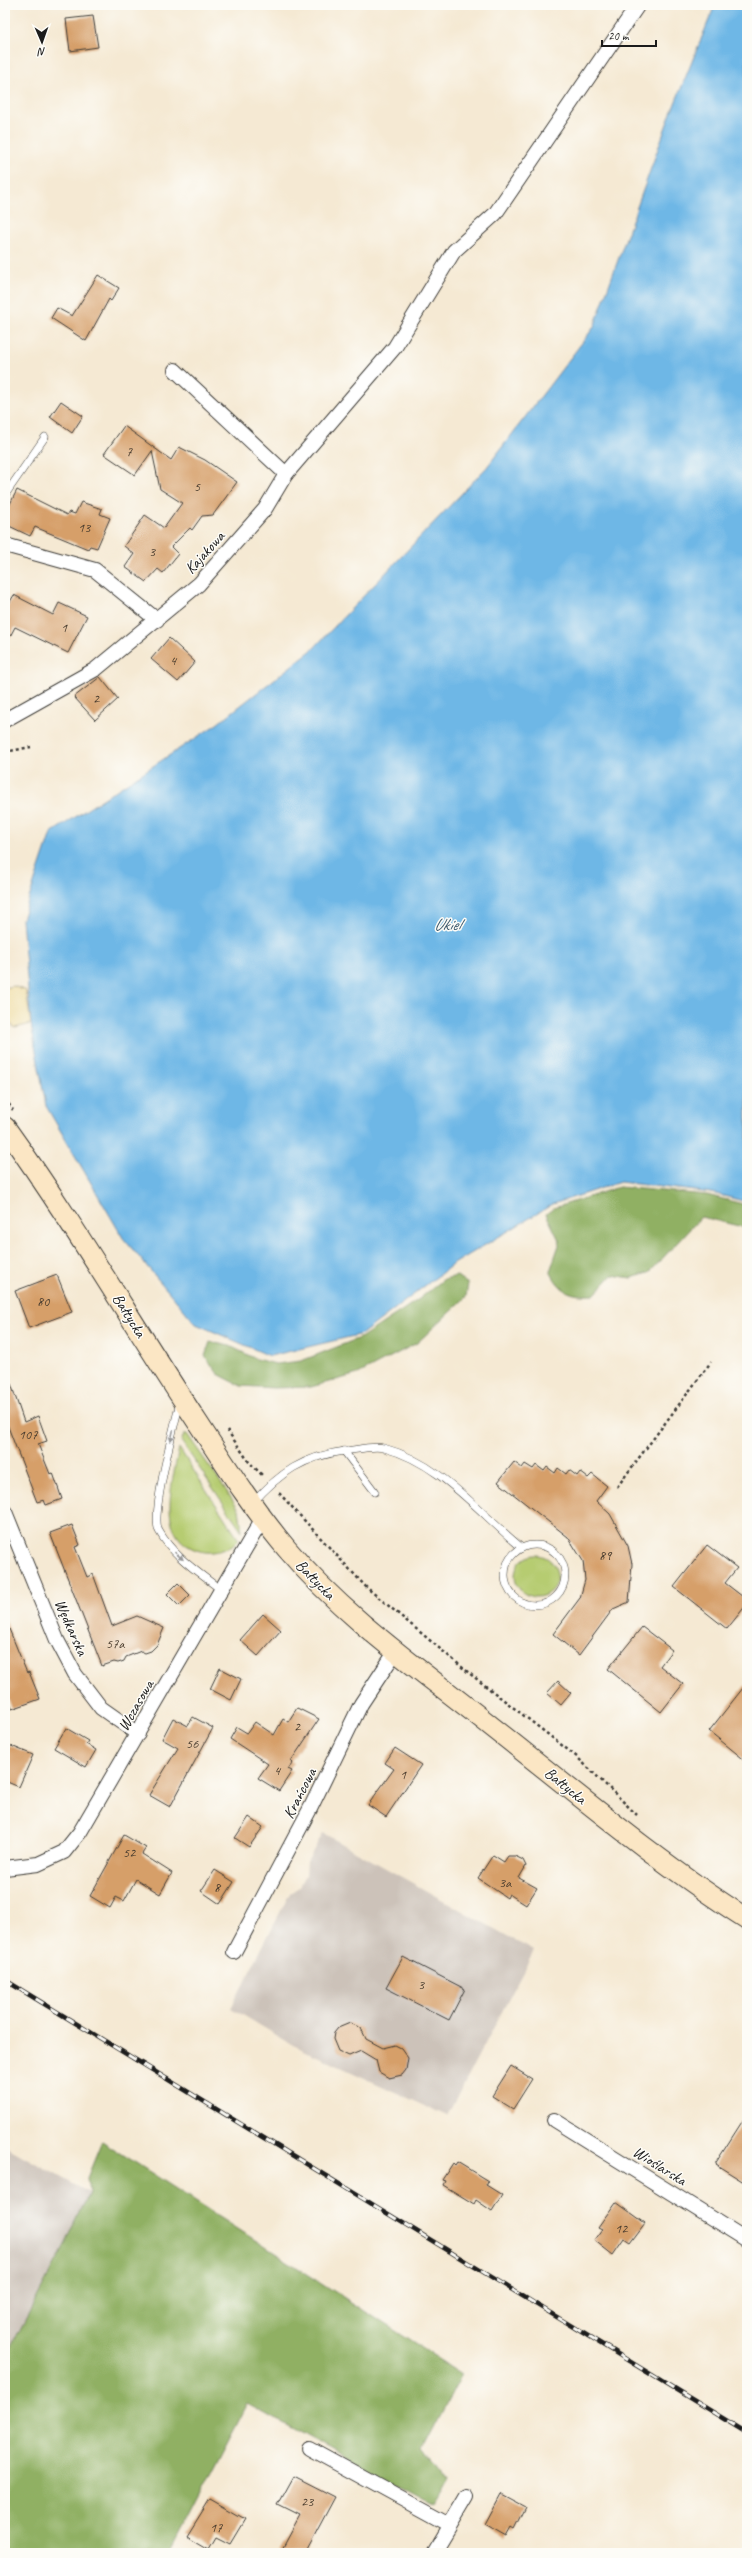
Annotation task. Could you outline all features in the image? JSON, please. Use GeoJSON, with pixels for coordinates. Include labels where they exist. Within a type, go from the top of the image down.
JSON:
{"type":"FeatureCollection","features":[{"type":"Feature","properties":{"kind":"main road","name":"Bałtycka"},"geometry":{"type":"LineString","coordinates":[[10,1119],[52,1193],[182,1398],[258,1511],[318,1583],[396,1651],[616,1826],[701,1888],[747,1919]]}},
{"type":"Feature","properties":{"kind":"street","name":"Kajakowa"},"geometry":{"type":"LineString","coordinates":[[5,720],[96,669],[199,584],[265,509],[286,474],[395,347],[454,251],[495,214],[638,5]]}},
{"type":"Feature","properties":{"kind":"street"},"geometry":{"type":"LineString","coordinates":[[175,370],[286,474]]}},
{"type":"Feature","properties":{"kind":"street"},"geometry":{"type":"LineString","coordinates":[[5,545],[95,570],[157,620]]}},
{"type":"Feature","properties":{"kind":"street","name":"Wczasowa"},"geometry":{"type":"LineString","coordinates":[[5,1868],[38,1864],[64,1852],[98,1803],[138,1734],[220,1589],[258,1511]]}},
{"type":"Feature","properties":{"kind":"street","name":"Wędkarska"},"geometry":{"type":"LineString","coordinates":[[5,1512],[57,1640],[75,1674],[101,1708],[138,1734]]}},
{"type":"Feature","properties":{"kind":"street","name":"Krańcowa"},"geometry":{"type":"LineString","coordinates":[[234,1952],[310,1809],[361,1704],[396,1651]]}},
{"type":"Feature","properties":{"kind":"street","name":"Wioślarska"},"geometry":{"type":"LineString","coordinates":[[554,2120],[747,2240]]}},
{"type":"Feature","properties":{"kind":"street"},"geometry":{"type":"LineString","coordinates":[[309,2448],[448,2524]]}},
{"type":"Feature","properties":{"kind":"street"},"geometry":{"type":"LineString","coordinates":[[433,2553],[448,2524],[467,2496]]}},
{"type":"Feature","properties":{"kind":"lane"},"geometry":{"type":"LineString","coordinates":[[5,495],[45,436]]}},
{"type":"Feature","properties":{"kind":"lane"},"geometry":{"type":"LineString","coordinates":[[182,1398],[158,1506],[157,1529],[175,1554],[220,1589]]}},
{"type":"Feature","properties":{"kind":"lane"},"geometry":{"type":"LineString","coordinates":[[258,1511],[271,1483],[306,1461],[322,1453],[382,1447],[424,1464],[472,1502],[522,1548]]}},
{"type":"Feature","properties":{"kind":"lane"},"geometry":{"type":"LineString","coordinates":[[344,1451],[376,1492]]}},
{"type":"Feature","properties":{"kind":"lane"},"geometry":{"type":"LineString","coordinates":[[532,1545],[546,1548],[558,1555],[563,1564],[565,1578],[560,1592],[545,1604],[525,1604],[516,1599],[507,1586],[505,1572],[508,1562],[522,1548],[532,1545]]}},
{"type":"Feature","properties":{"kind":"path"},"geometry":{"type":"LineString","coordinates":[[5,752],[31,747]]}},
{"type":"Feature","properties":{"kind":"path"},"geometry":{"type":"LineString","coordinates":[[5,1099],[10,1119]]}},
{"type":"Feature","properties":{"kind":"path"},"geometry":{"type":"LineString","coordinates":[[617,1487],[711,1362]]}},
{"type":"Feature","properties":{"kind":"path"},"geometry":{"type":"LineString","coordinates":[[224,1424],[249,1462],[271,1483],[366,1587],[469,1673],[577,1758],[638,1816]]}},
{"type":"Feature","properties":{"kind":"shaded area"},"geometry":{"type":"Polygon","coordinates":[[[323,1833],[534,1951],[447,2116],[293,2045],[231,2008],[290,1893],[299,1887],[306,1875],[307,1862],[323,1833]]]}},
{"type":"Feature","properties":{"kind":"shaded area"},"geometry":{"type":"Polygon","coordinates":[[[5,2146],[89,2193],[66,2243],[5,2358],[5,2146]]]}},
{"type":"Feature","properties":{"kind":"green space"},"geometry":{"type":"Polygon","coordinates":[[[619,1187],[707,1195],[747,1205],[747,1228],[701,1217],[649,1273],[631,1278],[612,1275],[594,1295],[579,1295],[568,1292],[558,1284],[550,1271],[560,1242],[546,1214],[554,1208],[619,1187]]]}},
{"type":"Feature","properties":{"kind":"green space"},"geometry":{"type":"Polygon","coordinates":[[[457,1276],[468,1284],[466,1297],[417,1343],[358,1374],[311,1387],[274,1388],[241,1386],[218,1374],[205,1356],[210,1342],[230,1346],[256,1359],[276,1364],[301,1361],[362,1337],[419,1299],[444,1279],[457,1276]]]}},
{"type":"Feature","properties":{"kind":"green space"},"geometry":{"type":"Polygon","coordinates":[[[184,1434],[187,1434],[239,1509],[242,1531],[181,1441],[184,1434]]]}},
{"type":"Feature","properties":{"kind":"green space"},"geometry":{"type":"Polygon","coordinates":[[[179,1448],[239,1540],[231,1546],[216,1552],[200,1551],[186,1544],[176,1534],[172,1522],[170,1507],[173,1476],[179,1448]]]}},
{"type":"Feature","properties":{"kind":"green space"},"geometry":{"type":"Polygon","coordinates":[[[532,1555],[540,1555],[548,1558],[554,1564],[557,1576],[554,1588],[548,1594],[540,1597],[532,1597],[524,1594],[518,1588],[515,1580],[515,1572],[518,1564],[524,1558],[532,1555]]]}},
{"type":"Feature","properties":{"kind":"green space"},"geometry":{"type":"Polygon","coordinates":[[[102,2141],[462,2374],[424,2448],[450,2481],[436,2506],[247,2404],[170,2553],[5,2553],[5,2358],[66,2243],[89,2193],[87,2178],[102,2141]]]}},
{"type":"Feature","properties":{"kind":"sand"},"geometry":{"type":"Polygon","coordinates":[[[13,986],[26,991],[31,1024],[15,1028],[5,1019],[5,988],[13,986]]]}},
{"type":"Feature","properties":{"kind":"water","name":"Ukiel"},"geometry":{"type":"Polygon","coordinates":[[[715,5],[747,5],[747,1202],[712,1193],[620,1182],[553,1204],[452,1265],[362,1334],[270,1356],[196,1324],[123,1238],[46,1106],[31,1024],[22,919],[51,833],[217,724],[313,649],[487,467],[594,327],[669,118],[715,5]]]}},
{"type":"Feature","properties":{"kind":"building"},"geometry":{"type":"Polygon","coordinates":[[[93,16],[98,47],[70,51],[66,19],[93,16]]]}},
{"type":"Feature","properties":{"kind":"building"},"geometry":{"type":"Polygon","coordinates":[[[98,275],[119,288],[111,301],[109,299],[86,341],[51,318],[57,308],[72,316],[98,275]]]}},
{"type":"Feature","properties":{"kind":"building"},"geometry":{"type":"Polygon","coordinates":[[[61,401],[83,416],[72,433],[50,417],[61,401]]]}},
{"type":"Feature","properties":{"kind":"building"},"geometry":{"type":"Polygon","coordinates":[[[124,426],[171,460],[179,447],[205,460],[237,482],[213,515],[202,516],[192,530],[190,528],[171,547],[178,554],[163,573],[158,569],[146,582],[125,567],[134,554],[124,546],[145,515],[164,528],[182,503],[160,489],[152,451],[135,475],[104,454],[124,426]]]}},
{"type":"Feature","properties":{"kind":"building"},"geometry":{"type":"Polygon","coordinates":[[[17,490],[67,515],[69,512],[75,514],[81,502],[102,509],[100,514],[110,518],[97,548],[90,546],[88,549],[35,527],[30,536],[5,524],[5,514],[17,490]]]}},
{"type":"Feature","properties":{"kind":"building"},"geometry":{"type":"Polygon","coordinates":[[[14,595],[53,615],[59,603],[87,616],[68,653],[15,627],[5,646],[5,610],[14,595]]]}},
{"type":"Feature","properties":{"kind":"building"},"geometry":{"type":"Polygon","coordinates":[[[169,638],[195,662],[178,682],[151,659],[169,638]]]}},
{"type":"Feature","properties":{"kind":"building"},"geometry":{"type":"Polygon","coordinates":[[[100,677],[118,699],[95,720],[74,697],[100,677]]]}},
{"type":"Feature","properties":{"kind":"building"},"geometry":{"type":"Polygon","coordinates":[[[57,1275],[72,1312],[29,1328],[15,1291],[57,1275]]]}},
{"type":"Feature","properties":{"kind":"building"},"geometry":{"type":"Polygon","coordinates":[[[7,1372],[24,1422],[38,1416],[47,1441],[38,1444],[50,1474],[53,1473],[62,1499],[46,1505],[44,1500],[37,1502],[5,1419],[5,1373],[7,1372]]]}},
{"type":"Feature","properties":{"kind":"building"},"geometry":{"type":"Polygon","coordinates":[[[514,1462],[522,1468],[525,1464],[533,1469],[536,1465],[544,1471],[547,1467],[555,1473],[558,1468],[566,1474],[569,1470],[577,1476],[580,1472],[588,1478],[592,1474],[607,1486],[596,1501],[610,1514],[628,1546],[632,1564],[629,1602],[613,1609],[579,1655],[553,1634],[580,1598],[585,1580],[583,1561],[568,1537],[498,1482],[514,1462]]]}},
{"type":"Feature","properties":{"kind":"building"},"geometry":{"type":"Polygon","coordinates":[[[72,1525],[80,1545],[75,1547],[87,1577],[93,1574],[112,1626],[137,1616],[164,1628],[157,1645],[151,1651],[145,1653],[141,1651],[126,1657],[124,1661],[118,1663],[114,1662],[102,1666],[50,1533],[72,1525]]]}},
{"type":"Feature","properties":{"kind":"building"},"geometry":{"type":"Polygon","coordinates":[[[707,1545],[737,1568],[725,1583],[747,1600],[747,1604],[727,1629],[674,1587],[707,1545]]]}},
{"type":"Feature","properties":{"kind":"building"},"geometry":{"type":"Polygon","coordinates":[[[178,1583],[190,1595],[179,1606],[167,1594],[178,1583]]]}},
{"type":"Feature","properties":{"kind":"building"},"geometry":{"type":"Polygon","coordinates":[[[263,1614],[281,1630],[258,1656],[240,1640],[263,1614]]]}},
{"type":"Feature","properties":{"kind":"building"},"geometry":{"type":"Polygon","coordinates":[[[5,1619],[27,1673],[29,1672],[40,1699],[12,1709],[5,1690],[5,1619]]]}},
{"type":"Feature","properties":{"kind":"building"},"geometry":{"type":"Polygon","coordinates":[[[642,1627],[672,1650],[660,1666],[683,1684],[661,1712],[608,1669],[642,1627]]]}},
{"type":"Feature","properties":{"kind":"building"},"geometry":{"type":"Polygon","coordinates":[[[220,1668],[241,1679],[231,1700],[210,1689],[220,1668]]]}},
{"type":"Feature","properties":{"kind":"building"},"geometry":{"type":"Polygon","coordinates":[[[558,1681],[571,1693],[561,1705],[547,1693],[558,1681]]]}},
{"type":"Feature","properties":{"kind":"building"},"geometry":{"type":"Polygon","coordinates":[[[747,1683],[747,1762],[709,1731],[747,1683]]]}},
{"type":"Feature","properties":{"kind":"building"},"geometry":{"type":"Polygon","coordinates":[[[297,1708],[319,1719],[291,1761],[293,1763],[288,1769],[292,1771],[279,1791],[258,1778],[268,1764],[230,1739],[237,1727],[247,1733],[255,1722],[274,1735],[283,1719],[288,1722],[297,1708]]]}},
{"type":"Feature","properties":{"kind":"building"},"geometry":{"type":"Polygon","coordinates":[[[193,1717],[213,1728],[170,1807],[149,1795],[178,1748],[162,1739],[173,1718],[188,1726],[193,1717]]]}},
{"type":"Feature","properties":{"kind":"building"},"geometry":{"type":"Polygon","coordinates":[[[66,1728],[88,1741],[86,1744],[96,1750],[86,1767],[54,1748],[66,1728]]]}},
{"type":"Feature","properties":{"kind":"building"},"geometry":{"type":"Polygon","coordinates":[[[9,1745],[33,1755],[19,1787],[5,1781],[5,1754],[9,1745]]]}},
{"type":"Feature","properties":{"kind":"building"},"geometry":{"type":"Polygon","coordinates":[[[395,1748],[421,1765],[386,1817],[368,1805],[394,1769],[385,1763],[395,1748]]]}},
{"type":"Feature","properties":{"kind":"building"},"geometry":{"type":"Polygon","coordinates":[[[249,1817],[263,1827],[249,1847],[235,1838],[249,1817]]]}},
{"type":"Feature","properties":{"kind":"building"},"geometry":{"type":"Polygon","coordinates":[[[124,1835],[146,1848],[142,1854],[172,1873],[160,1894],[136,1879],[124,1901],[116,1897],[110,1908],[90,1896],[124,1835]]]}},
{"type":"Feature","properties":{"kind":"building"},"geometry":{"type":"Polygon","coordinates":[[[493,1855],[504,1862],[508,1856],[515,1856],[523,1860],[526,1866],[519,1878],[537,1888],[526,1905],[509,1894],[507,1898],[478,1878],[493,1855]]]}},
{"type":"Feature","properties":{"kind":"building"},"geometry":{"type":"Polygon","coordinates":[[[215,1870],[234,1882],[220,1904],[201,1891],[215,1870]]]}},
{"type":"Feature","properties":{"kind":"building"},"geometry":{"type":"Polygon","coordinates":[[[403,1957],[465,1989],[449,2020],[386,1988],[403,1957]]]}},
{"type":"Feature","properties":{"kind":"building"},"geometry":{"type":"Polygon","coordinates":[[[350,2023],[361,2028],[366,2039],[383,2048],[395,2045],[401,2048],[408,2058],[406,2070],[402,2075],[389,2078],[379,2072],[376,2060],[361,2051],[349,2056],[338,2051],[333,2039],[334,2033],[338,2028],[350,2023]]]}},
{"type":"Feature","properties":{"kind":"building"},"geometry":{"type":"Polygon","coordinates":[[[511,2066],[532,2079],[513,2109],[492,2096],[511,2066]]]}},
{"type":"Feature","properties":{"kind":"building"},"geometry":{"type":"Polygon","coordinates":[[[747,2114],[747,2184],[715,2164],[747,2114]]]}},
{"type":"Feature","properties":{"kind":"building"},"geometry":{"type":"Polygon","coordinates":[[[457,2162],[488,2181],[486,2185],[502,2195],[492,2211],[476,2200],[474,2204],[443,2185],[445,2181],[442,2180],[453,2163],[455,2165],[457,2162]]]}},
{"type":"Feature","properties":{"kind":"building"},"geometry":{"type":"Polygon","coordinates":[[[616,2202],[645,2223],[630,2243],[624,2239],[613,2255],[594,2240],[602,2229],[598,2227],[616,2202]]]}},
{"type":"Feature","properties":{"kind":"building"},"geometry":{"type":"Polygon","coordinates":[[[294,2476],[335,2497],[305,2553],[280,2553],[300,2516],[278,2505],[294,2476]]]}},
{"type":"Feature","properties":{"kind":"building"},"geometry":{"type":"Polygon","coordinates":[[[501,2494],[525,2507],[514,2529],[511,2527],[506,2536],[485,2524],[501,2494]]]}},
{"type":"Feature","properties":{"kind":"building"},"geometry":{"type":"Polygon","coordinates":[[[210,2499],[245,2519],[230,2544],[216,2537],[209,2549],[187,2536],[210,2499]]]}},
{"type":"Feature","properties":{"kind":"railway"},"geometry":{"type":"LineString","coordinates":[[5,1980],[747,2433]]}}]}
